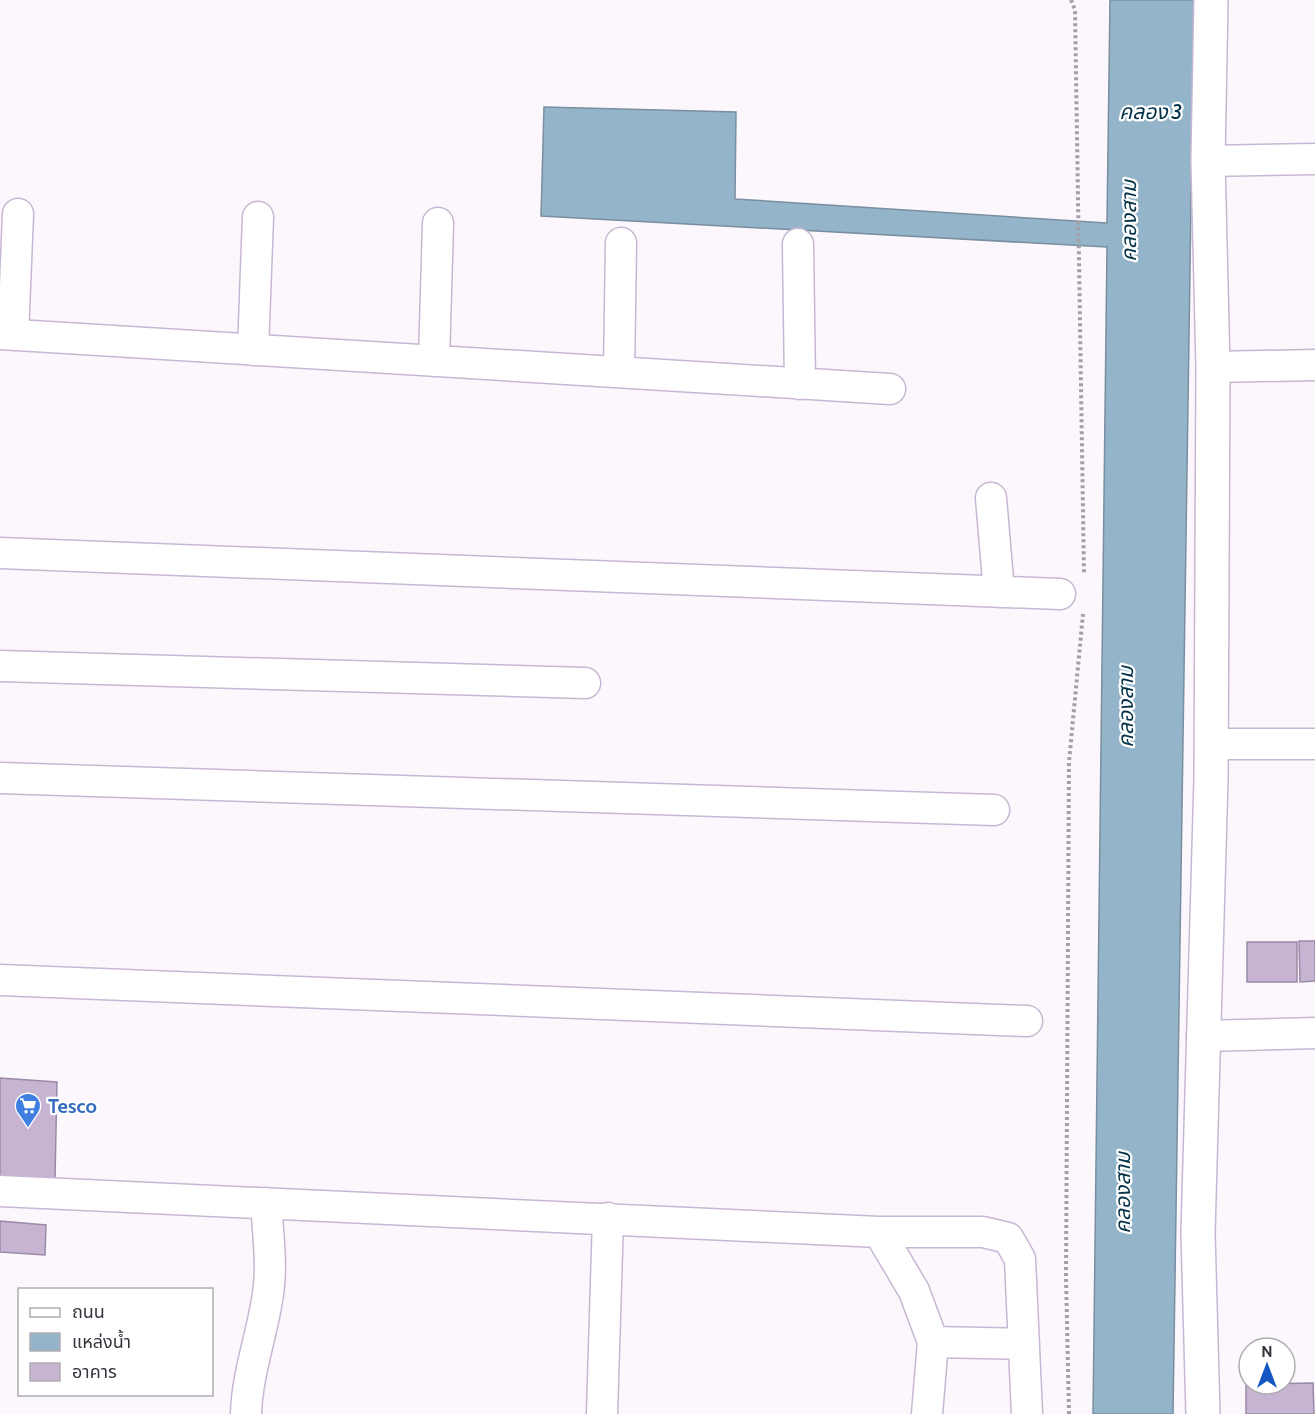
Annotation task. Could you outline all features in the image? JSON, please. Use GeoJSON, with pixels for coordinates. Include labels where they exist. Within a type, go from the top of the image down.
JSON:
{"type":"FeatureCollection","features":[{"type":"Feature","properties":{"kind":"street"},"geometry":{"type":"LineString","coordinates":[[1203,1414],[1198,1233],[1211,744],[1213,367],[1208,161],[1211,0]]}},
{"type":"Feature","properties":{"kind":"street"},"geometry":{"type":"LineString","coordinates":[[1208,161],[1315,159]]}},
{"type":"Feature","properties":{"kind":"street"},"geometry":{"type":"LineString","coordinates":[[18,214],[7,334],[890,389]]}},
{"type":"Feature","properties":{"kind":"street"},"geometry":{"type":"LineString","coordinates":[[253,350],[258,217]]}},
{"type":"Feature","properties":{"kind":"street"},"geometry":{"type":"LineString","coordinates":[[434,361],[438,223]]}},
{"type":"Feature","properties":{"kind":"street"},"geometry":{"type":"LineString","coordinates":[[619,372],[621,243]]}},
{"type":"Feature","properties":{"kind":"street"},"geometry":{"type":"LineString","coordinates":[[798,244],[800,384]]}},
{"type":"Feature","properties":{"kind":"street"},"geometry":{"type":"LineString","coordinates":[[1213,367],[1315,365]]}},
{"type":"Feature","properties":{"kind":"street"},"geometry":{"type":"LineString","coordinates":[[991,498],[999,592]]}},
{"type":"Feature","properties":{"kind":"street"},"geometry":{"type":"LineString","coordinates":[[0,553],[999,592],[1071,602]]}},
{"type":"Feature","properties":{"kind":"street"},"geometry":{"type":"LineString","coordinates":[[0,666],[585,683]]}},
{"type":"Feature","properties":{"kind":"street"},"geometry":{"type":"LineString","coordinates":[[1211,744],[1315,744]]}},
{"type":"Feature","properties":{"kind":"street"},"geometry":{"type":"LineString","coordinates":[[0,778],[994,810]]}},
{"type":"Feature","properties":{"kind":"street"},"geometry":{"type":"LineString","coordinates":[[0,980],[1027,1020]]}},
{"type":"Feature","properties":{"kind":"street"},"geometry":{"type":"LineString","coordinates":[[1202,1036],[1315,1033]]}},
{"type":"Feature","properties":{"kind":"street"},"geometry":{"type":"LineString","coordinates":[[0,1191],[879,1232],[983,1232],[1008,1238],[1020,1259],[1027,1414]]}},
{"type":"Feature","properties":{"kind":"street"},"geometry":{"type":"LineString","coordinates":[[246,1414],[246,1396],[267,1300],[270,1272],[266,1203]]}},
{"type":"Feature","properties":{"kind":"street"},"geometry":{"type":"LineString","coordinates":[[602,1414],[608,1218]]}},
{"type":"Feature","properties":{"kind":"street"},"geometry":{"type":"LineString","coordinates":[[879,1232],[914,1291],[933,1342],[927,1414]]}},
{"type":"Feature","properties":{"kind":"street"},"geometry":{"type":"LineString","coordinates":[[933,1342],[1024,1344]]}},
{"type":"Feature","properties":{"kind":"path"},"geometry":{"type":"LineString","coordinates":[[1071,0],[1075,10],[1084,575]]}},
{"type":"Feature","properties":{"kind":"path"},"geometry":{"type":"LineString","coordinates":[[1070,1414],[1066,1277],[1071,602]]}},
{"type":"Feature","properties":{"kind":"water","name":"คลอง 3"},"geometry":{"type":"Polygon","coordinates":[[[1110,0],[1194,0],[1173,1414],[1093,1414],[1107,247],[541,216],[544,107],[736,112],[735,199],[1107,223],[1110,0]]]}},
{"type":"Feature","properties":{"kind":"building"},"geometry":{"type":"Polygon","coordinates":[[[1299,941],[1315,941],[1315,981],[1300,982],[1299,941]]]}},
{"type":"Feature","properties":{"kind":"building"},"geometry":{"type":"Polygon","coordinates":[[[1247,942],[1297,942],[1297,982],[1247,982],[1247,942]]]}},
{"type":"Feature","properties":{"kind":"building","name":"Tesco"},"geometry":{"type":"Polygon","coordinates":[[[0,1078],[57,1082],[55,1179],[0,1177],[0,1078]]]}},
{"type":"Feature","properties":{"kind":"building"},"geometry":{"type":"Polygon","coordinates":[[[0,1221],[46,1225],[45,1255],[0,1252],[0,1221]]]}},
{"type":"Feature","properties":{"kind":"building"},"geometry":{"type":"Polygon","coordinates":[[[1297,1383],[1313,1383],[1314,1414],[1246,1414],[1246,1396],[1297,1396],[1297,1383]]]}},
{"type":"Feature","properties":{"kind":"place","name":"Tesco"},"geometry":{"type":"Point","coordinates":[28,1129]}},
{"type":"Feature","properties":{"kind":"water label","name":"คลองสาม"},"geometry":{"type":"Point","coordinates":[1129,221]}},
{"type":"Feature","properties":{"kind":"water label","name":"คลองสาม"},"geometry":{"type":"Point","coordinates":[1126,707]}},
{"type":"Feature","properties":{"kind":"water label","name":"คลองสาม"},"geometry":{"type":"Point","coordinates":[1123,1193]}}]}
